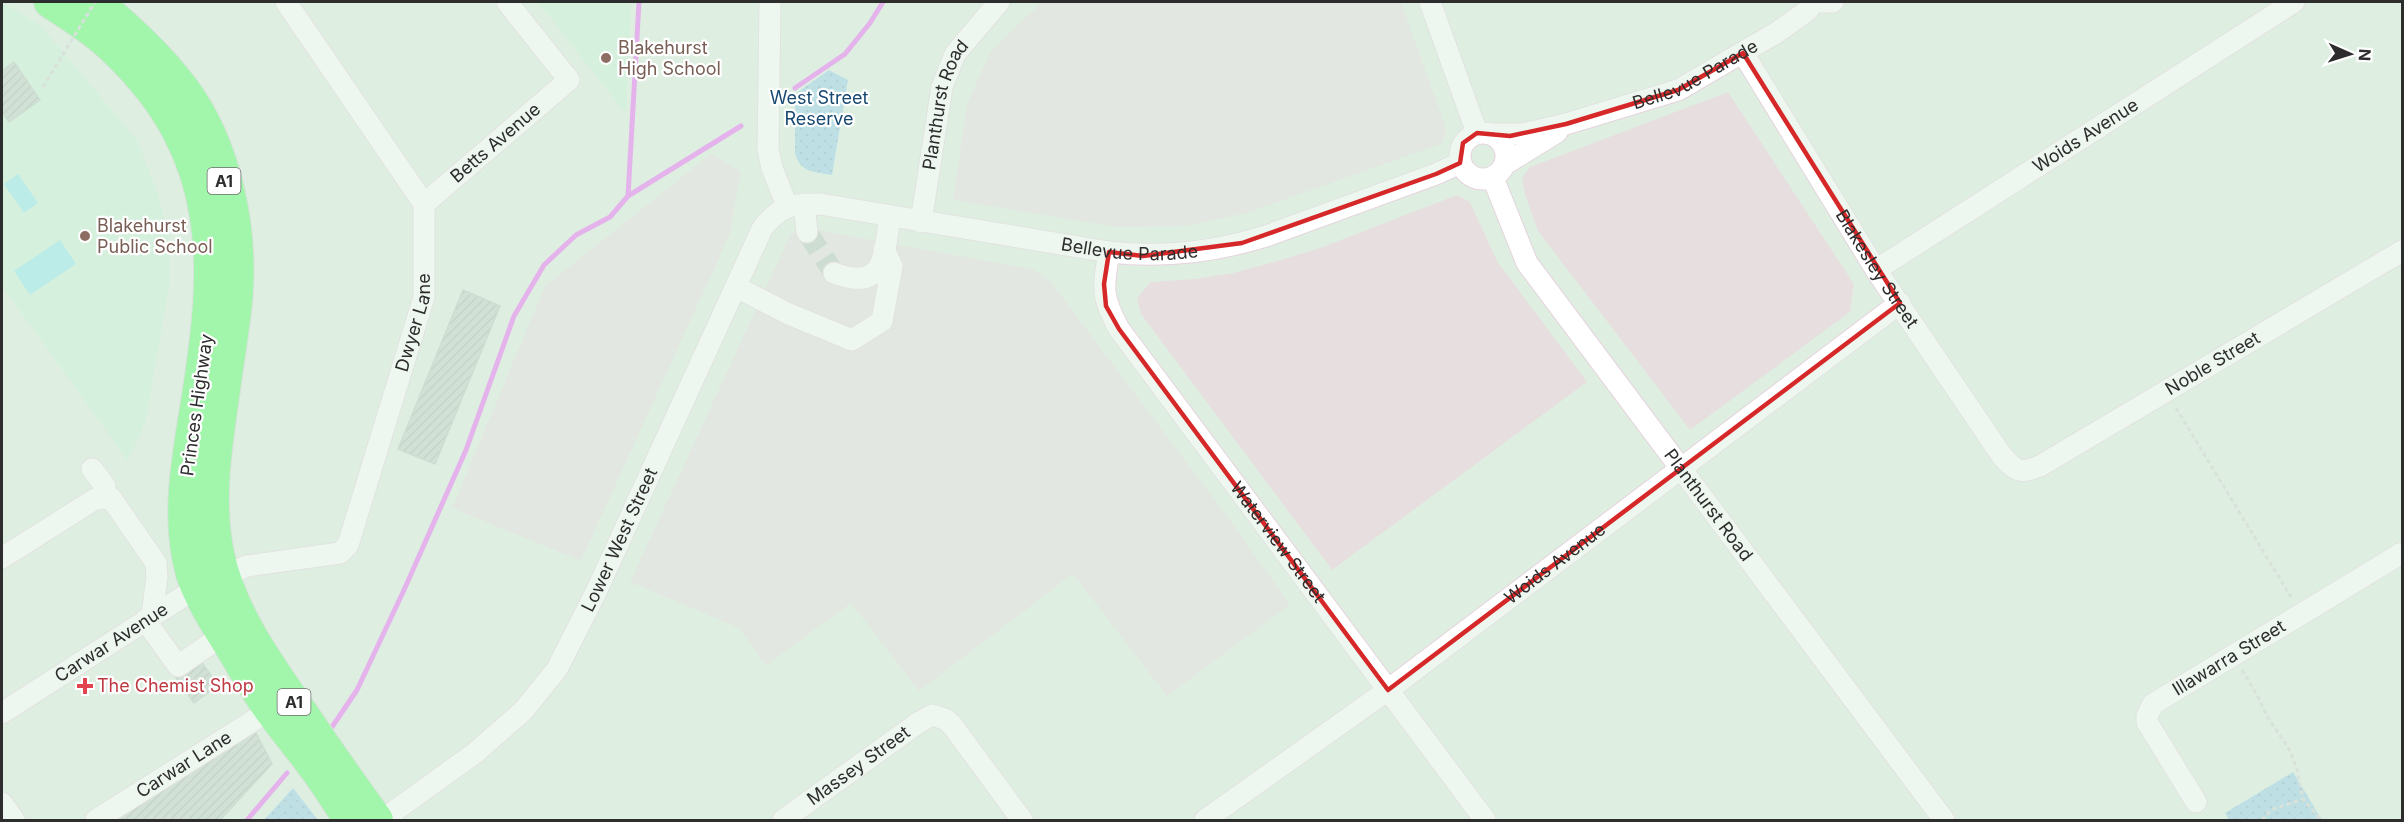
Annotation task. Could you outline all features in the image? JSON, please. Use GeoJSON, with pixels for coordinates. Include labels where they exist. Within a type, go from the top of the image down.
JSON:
{"type":"FeatureCollection","features":[{"type":"Feature","properties":{"kind":"highway","name":"Princes Highway"},"geometry":{"type":"LineString","coordinates":[[50,2],[101,37],[150,89],[175,126],[188,152],[200,186],[210,240],[210,292],[204,357],[189,454],[186,510],[190,562],[211,581],[250,633],[265,659],[377,820]]}},
{"type":"Feature","properties":{"kind":"highway","name":"Princes Highway"},"geometry":{"type":"LineString","coordinates":[[96,2],[146,45],[184,90],[212,142],[228,193],[234,225],[237,289],[213,470],[212,508],[217,545],[211,581],[223,634],[270,710],[313,765],[350,820]]}},
{"type":"Feature","properties":{"kind":"street"},"geometry":{"type":"LineString","coordinates":[[286,2],[424,204]]}},
{"type":"Feature","properties":{"kind":"street","name":"Betts Avenue"},"geometry":{"type":"LineString","coordinates":[[424,204],[569,80],[507,2]]}},
{"type":"Feature","properties":{"kind":"street"},"geometry":{"type":"LineString","coordinates":[[770,2],[768,148],[772,168],[796,205],[807,232]]}},
{"type":"Feature","properties":{"kind":"street","name":"Planthurst Road"},"geometry":{"type":"LineString","coordinates":[[921,222],[942,87],[955,54],[999,2]]}},
{"type":"Feature","properties":{"kind":"street"},"geometry":{"type":"LineString","coordinates":[[1430,2],[1485,134]]}},
{"type":"Feature","properties":{"kind":"street","name":"Bellevue Parade"},"geometry":{"type":"LineString","coordinates":[[1485,134],[1523,134],[1566,124],[1678,90],[1743,53],[1807,11],[1813,2]]}},
{"type":"Feature","properties":{"kind":"street"},"geometry":{"type":"LineString","coordinates":[[1820,2],[1833,2]]}},
{"type":"Feature","properties":{"kind":"street","name":"Woids Avenue"},"geometry":{"type":"LineString","coordinates":[[1876,270],[2294,2]]}},
{"type":"Feature","properties":{"kind":"street","name":"Blakesley Street"},"geometry":{"type":"LineString","coordinates":[[1743,53],[1876,270],[2002,456],[2014,469],[2023,471]]}},
{"type":"Feature","properties":{"kind":"street","name":"Bellevue Parade"},"geometry":{"type":"LineString","coordinates":[[1499,171],[1550,138],[1566,124]]}},
{"type":"Feature","properties":{"kind":"street"},"geometry":{"type":"LineString","coordinates":[[1485,134],[1499,139],[1505,147],[1499,171],[1485,180],[1473,178],[1466,173],[1460,162],[1463,143],[1485,134]]}},
{"type":"Feature","properties":{"kind":"street","name":"Bellevue Parade"},"geometry":{"type":"LineString","coordinates":[[796,205],[820,204],[1143,256],[1193,252],[1242,243],[1437,174],[1460,162]]}},
{"type":"Feature","properties":{"kind":"street","name":"Planthurst Road"},"geometry":{"type":"LineString","coordinates":[[1499,171],[1527,263],[1944,820]]}},
{"type":"Feature","properties":{"kind":"street","name":"Dwyer Lane"},"geometry":{"type":"LineString","coordinates":[[211,581],[247,566],[340,553],[348,545],[424,297],[424,204]]}},
{"type":"Feature","properties":{"kind":"street","name":"Lower West Street"},"geometry":{"type":"LineString","coordinates":[[382,820],[475,753],[523,711],[557,669],[597,590],[762,229],[776,213],[796,205]]}},
{"type":"Feature","properties":{"kind":"street"},"geometry":{"type":"LineString","coordinates":[[834,273],[847,279],[872,276],[880,268],[890,216]]}},
{"type":"Feature","properties":{"kind":"street"},"geometry":{"type":"LineString","coordinates":[[736,287],[789,314],[852,339],[882,321],[892,266],[884,249]]}},
{"type":"Feature","properties":{"kind":"street","name":"Noble Street"},"geometry":{"type":"LineString","coordinates":[[2023,471],[2040,466],[2403,251]]}},
{"type":"Feature","properties":{"kind":"street","name":"Waterview Street"},"geometry":{"type":"LineString","coordinates":[[1109,252],[1104,284],[1106,306],[1119,329],[1485,820]]}},
{"type":"Feature","properties":{"kind":"street","name":"Woids Avenue"},"geometry":{"type":"LineString","coordinates":[[1205,820],[1388,690],[1900,303]]}},
{"type":"Feature","properties":{"kind":"street"},"geometry":{"type":"LineString","coordinates":[[92,469],[105,486],[102,497]]}},
{"type":"Feature","properties":{"kind":"street"},"geometry":{"type":"LineString","coordinates":[[2,558],[95,499],[111,498],[156,563],[157,577],[148,617],[178,666],[223,634]]}},
{"type":"Feature","properties":{"kind":"street","name":"Illawarra Street"},"geometry":{"type":"LineString","coordinates":[[2196,802],[2148,722],[2147,716],[2153,704],[2403,553]]}},
{"type":"Feature","properties":{"kind":"street","name":"Carwar Avenue"},"geometry":{"type":"LineString","coordinates":[[2,712],[148,617],[211,581]]}},
{"type":"Feature","properties":{"kind":"street","name":"Carwar Lane"},"geometry":{"type":"LineString","coordinates":[[96,820],[270,710]]}},
{"type":"Feature","properties":{"kind":"street","name":"Massey Street"},"geometry":{"type":"LineString","coordinates":[[783,820],[918,723],[929,716],[936,715],[948,722],[958,733],[1022,820]]}},
{"type":"Feature","properties":{"kind":"street"},"geometry":{"type":"LineString","coordinates":[[2,803],[14,820]]}},
{"type":"Feature","properties":{"kind":"path"},"geometry":{"type":"LineString","coordinates":[[43,87],[96,2]]}},
{"type":"Feature","properties":{"kind":"path"},"geometry":{"type":"LineString","coordinates":[[2166,391],[2301,614]]}},
{"type":"Feature","properties":{"kind":"path"},"geometry":{"type":"LineString","coordinates":[[2234,655],[2267,716],[2289,749],[2297,769],[2303,799],[2321,820]]}},
{"type":"Feature","properties":{"kind":"path"},"geometry":{"type":"LineString","coordinates":[[2262,820],[2271,810],[2303,799]]}},
{"type":"Feature","properties":{"kind":"highlighted area"},"geometry":{"type":"Polygon","coordinates":[[[1743,53],[1900,303],[1388,690],[1119,329],[1106,306],[1104,284],[1109,252],[1143,256],[1242,243],[1436,174],[1460,163],[1463,143],[1477,133],[1510,136],[1566,124],[1678,90],[1743,53]]]}},
{"type":"Feature","properties":{"kind":"shaded area","name":"Blakehurst Public School"},"geometry":{"type":"Polygon","coordinates":[[[2,2],[41,26],[137,140],[157,191],[170,249],[170,280],[146,419],[128,461],[2,286],[2,2]]]}},
{"type":"Feature","properties":{"kind":"shaded area","name":"Blakehurst High School"},"geometry":{"type":"Polygon","coordinates":[[[538,2],[631,2],[626,114],[538,2]]]}},
{"type":"Feature","properties":{"kind":"shaded area"},"geometry":{"type":"Polygon","coordinates":[[[1042,2],[1401,2],[1447,130],[1441,144],[1247,213],[1186,226],[1116,227],[953,200],[967,104],[990,52],[1042,2]]]}},
{"type":"Feature","properties":{"kind":"shaded area"},"geometry":{"type":"Polygon","coordinates":[[[1728,92],[1854,284],[1850,312],[1690,430],[1538,231],[1525,195],[1522,178],[1530,167],[1728,92]]]}},
{"type":"Feature","properties":{"kind":"shaded area"},"geometry":{"type":"Polygon","coordinates":[[[711,154],[741,171],[730,234],[581,561],[452,508],[545,286],[711,154]]]}},
{"type":"Feature","properties":{"kind":"shaded area"},"geometry":{"type":"Polygon","coordinates":[[[18,174],[38,203],[24,213],[4,184],[18,174]]]}},
{"type":"Feature","properties":{"kind":"shaded area"},"geometry":{"type":"Polygon","coordinates":[[[1457,195],[1470,202],[1497,261],[1587,382],[1332,570],[1141,314],[1137,298],[1151,282],[1233,273],[1274,262],[1320,248],[1457,195]]]}},
{"type":"Feature","properties":{"kind":"shaded area"},"geometry":{"type":"Polygon","coordinates":[[[812,229],[1032,269],[1051,282],[1228,517],[1290,605],[1167,696],[1073,574],[919,691],[851,603],[766,666],[739,628],[630,582],[791,233],[812,229]]]}},
{"type":"Feature","properties":{"kind":"shaded area"},"geometry":{"type":"Polygon","coordinates":[[[60,240],[76,264],[30,295],[14,271],[60,240]]]}},
{"type":"Feature","properties":{"kind":"green space","name":"West Street Reserve"},"geometry":{"type":"Polygon","coordinates":[[[829,70],[848,80],[832,175],[804,168],[797,160],[795,153],[795,94],[829,70]]]}},
{"type":"Feature","properties":{"kind":"green space"},"geometry":{"type":"Polygon","coordinates":[[[2293,772],[2322,820],[2229,820],[2225,813],[2293,772]]]}},
{"type":"Feature","properties":{"kind":"green space"},"geometry":{"type":"Polygon","coordinates":[[[293,788],[318,820],[264,820],[293,788]]]}},
{"type":"Feature","properties":{"kind":"building"},"geometry":{"type":"Polygon","coordinates":[[[14,62],[40,100],[9,122],[2,111],[2,71],[14,62]]]}},
{"type":"Feature","properties":{"kind":"building"},"geometry":{"type":"Polygon","coordinates":[[[463,290],[500,306],[435,464],[398,449],[463,290]]]}},
{"type":"Feature","properties":{"kind":"building"},"geometry":{"type":"Polygon","coordinates":[[[200,660],[218,685],[194,703],[176,678],[200,660]]]}},
{"type":"Feature","properties":{"kind":"building"},"geometry":{"type":"Polygon","coordinates":[[[254,729],[272,764],[220,820],[112,820],[254,729]]]}},
{"type":"Feature","properties":{"kind":"waterway"},"geometry":{"type":"LineString","coordinates":[[628,196],[639,2]]}},
{"type":"Feature","properties":{"kind":"waterway"},"geometry":{"type":"LineString","coordinates":[[795,88],[845,54],[870,23],[883,2]]}},
{"type":"Feature","properties":{"kind":"waterway"},"geometry":{"type":"LineString","coordinates":[[332,727],[357,690],[404,590],[466,450],[514,316],[544,265],[576,235],[610,217],[628,196],[741,126]]}},
{"type":"Feature","properties":{"kind":"waterway"},"geometry":{"type":"LineString","coordinates":[[247,820],[287,773]]}},
{"type":"Feature","properties":{"kind":"tunnel"},"geometry":{"type":"LineString","coordinates":[[807,232],[834,273]]}},
{"type":"Feature","properties":{"kind":"place","name":"Blakehurst High School"},"geometry":{"type":"Point","coordinates":[606,58]}},
{"type":"Feature","properties":{"kind":"place","name":"Blakehurst Public School"},"geometry":{"type":"Point","coordinates":[85,236]}},
{"type":"Feature","properties":{"kind":"place","name":"The Chemist Shop"},"geometry":{"type":"Point","coordinates":[85,686]}}]}
